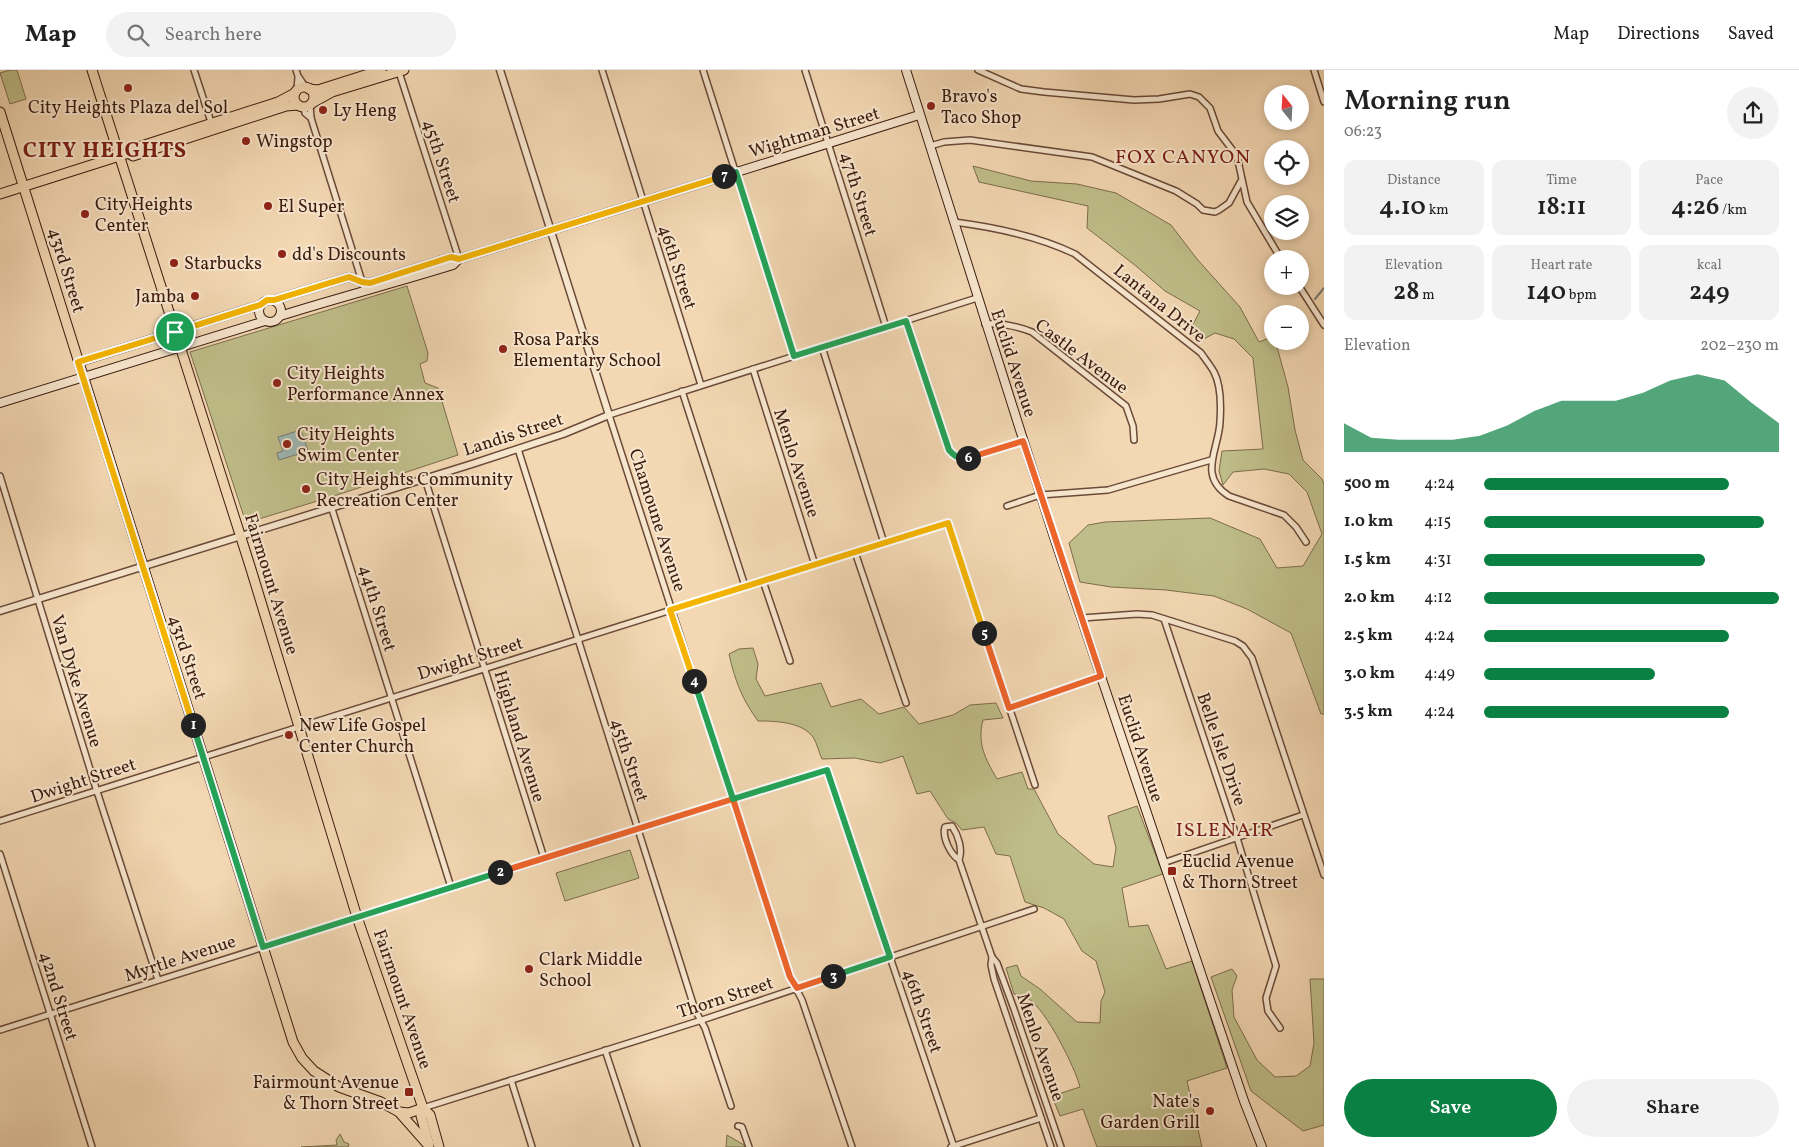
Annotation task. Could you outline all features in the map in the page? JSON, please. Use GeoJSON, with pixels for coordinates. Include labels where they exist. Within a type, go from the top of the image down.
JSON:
{"type":"FeatureCollection","features":[{"type":"Feature","properties":{"kind":"main road","name":"Fairmount Avenue"},"geometry":{"type":"LineString","coordinates":[[92,70],[240,537],[357,917],[423,1108],[430,1115],[439,1147]]}},
{"type":"Feature","properties":{"kind":"main road"},"geometry":{"type":"LineString","coordinates":[[212,126],[230,116],[278,102],[302,90],[318,90],[381,70]]}},
{"type":"Feature","properties":{"kind":"main road","name":"Euclid Avenue"},"geometry":{"type":"LineString","coordinates":[[906,70],[1040,495],[1244,1101],[1262,1147]]}},
{"type":"Feature","properties":{"kind":"main road"},"geometry":{"type":"LineString","coordinates":[[0,194],[129,153],[132,149],[286,106],[306,105],[332,92],[401,71]]}},
{"type":"Feature","properties":{"kind":"main road"},"geometry":{"type":"LineString","coordinates":[[302,90],[294,100],[306,105]]}},
{"type":"Feature","properties":{"kind":"main road"},"geometry":{"type":"LineString","coordinates":[[302,90],[314,97],[306,105]]}},
{"type":"Feature","properties":{"kind":"main road","name":"43rd Street"},"geometry":{"type":"LineString","coordinates":[[0,112],[293,1042],[308,1066],[326,1080],[339,1087],[381,1102],[399,1112],[430,1146]]}},
{"type":"Feature","properties":{"kind":"main road","name":"Wightman Street"},"geometry":{"type":"LineString","coordinates":[[0,404],[265,321],[272,322],[280,316],[453,265],[459,259],[919,115]]}},
{"type":"Feature","properties":{"kind":"main road","name":"Wightman Street"},"geometry":{"type":"LineString","coordinates":[[78,362],[260,305],[267,300],[274,300],[349,277],[370,283],[451,257],[459,259]]}},
{"type":"Feature","properties":{"kind":"main road"},"geometry":{"type":"LineString","coordinates":[[274,300],[281,308],[280,316]]}},
{"type":"Feature","properties":{"kind":"main road"},"geometry":{"type":"LineString","coordinates":[[260,305],[259,316],[265,321]]}},
{"type":"Feature","properties":{"kind":"main road","name":"Fairmount Avenue"},"geometry":{"type":"LineString","coordinates":[[423,1108],[421,1116],[430,1146]]}},
{"type":"Feature","properties":{"kind":"main road"},"geometry":{"type":"LineString","coordinates":[[399,1112],[410,1113],[423,1108]]}},
{"type":"Feature","properties":{"kind":"street"},"geometry":{"type":"LineString","coordinates":[[194,70],[212,126]]}},
{"type":"Feature","properties":{"kind":"street"},"geometry":{"type":"LineString","coordinates":[[296,70],[302,90]]}},
{"type":"Feature","properties":{"kind":"street","name":"Chamoune Avenue"},"geometry":{"type":"LineString","coordinates":[[500,70],[670,610],[790,977],[797,988],[852,1147]]}},
{"type":"Feature","properties":{"kind":"street","name":"46th Street"},"geometry":{"type":"LineString","coordinates":[[602,70],[701,385]]}},
{"type":"Feature","properties":{"kind":"street"},"geometry":{"type":"LineString","coordinates":[[703,70],[794,356]]}},
{"type":"Feature","properties":{"kind":"street","name":"47th Street"},"geometry":{"type":"LineString","coordinates":[[805,70],[886,327]]}},
{"type":"Feature","properties":{"kind":"street"},"geometry":{"type":"LineString","coordinates":[[978,70],[1021,89],[1044,92],[1134,100],[1159,99],[1185,94],[1199,96],[1210,108],[1218,131],[1237,156],[1246,202],[1275,250]]}},
{"type":"Feature","properties":{"kind":"street"},"geometry":{"type":"LineString","coordinates":[[1314,70],[1324,102]]}},
{"type":"Feature","properties":{"kind":"street","name":"45th Street"},"geometry":{"type":"LineString","coordinates":[[401,71],[459,259]]}},
{"type":"Feature","properties":{"kind":"street"},"geometry":{"type":"LineString","coordinates":[[298,76],[302,90]]}},
{"type":"Feature","properties":{"kind":"street"},"geometry":{"type":"LineString","coordinates":[[306,105],[306,113],[311,118],[365,291]]}},
{"type":"Feature","properties":{"kind":"street"},"geometry":{"type":"LineString","coordinates":[[930,146],[944,142],[970,140],[1092,157],[1176,191],[1203,210],[1215,212],[1228,203],[1242,181]]}},
{"type":"Feature","properties":{"kind":"street","name":"Lantana Drive"},"geometry":{"type":"LineString","coordinates":[[954,222],[1013,233],[1062,248],[1075,254],[1201,353],[1214,373],[1219,389],[1220,423],[1211,467],[1213,478],[1223,492],[1229,496],[1284,515],[1296,527],[1306,542]]}},
{"type":"Feature","properties":{"kind":"street"},"geometry":{"type":"LineString","coordinates":[[1305,295],[1323,321]]}},
{"type":"Feature","properties":{"kind":"street","name":"Landis Street"},"geometry":{"type":"LineString","coordinates":[[0,611],[332,509],[563,434],[682,391],[977,298]]}},
{"type":"Feature","properties":{"kind":"street"},"geometry":{"type":"LineString","coordinates":[[906,321],[949,450],[952,454],[966,458],[1023,441]]}},
{"type":"Feature","properties":{"kind":"street","name":"Castle Avenue"},"geometry":{"type":"LineString","coordinates":[[985,324],[996,323],[1024,329],[1040,338],[1126,406],[1133,426],[1134,440]]}},
{"type":"Feature","properties":{"kind":"street"},"geometry":{"type":"LineString","coordinates":[[822,347],[884,543]]}},
{"type":"Feature","properties":{"kind":"street","name":"Menlo Avenue"},"geometry":{"type":"LineString","coordinates":[[753,369],[815,565]]}},
{"type":"Feature","properties":{"kind":"street"},"geometry":{"type":"LineString","coordinates":[[682,391],[745,586]]}},
{"type":"Feature","properties":{"kind":"street","name":"45th Street"},"geometry":{"type":"LineString","coordinates":[[518,449],[695,1010],[702,1020],[730,1106]]}},
{"type":"Feature","properties":{"kind":"street"},"geometry":{"type":"LineString","coordinates":[[1007,506],[1040,495],[1108,490],[1212,460]]}},
{"type":"Feature","properties":{"kind":"street","name":"Van Dyke Avenue"},"geometry":{"type":"LineString","coordinates":[[0,476],[158,980]]}},
{"type":"Feature","properties":{"kind":"street","name":"Highland Avenue"},"geometry":{"type":"LineString","coordinates":[[425,479],[544,858]]}},
{"type":"Feature","properties":{"kind":"street","name":"44th Street"},"geometry":{"type":"LineString","coordinates":[[332,509],[451,888]]}},
{"type":"Feature","properties":{"kind":"street","name":"Dwight Street"},"geometry":{"type":"LineString","coordinates":[[0,821],[948,523],[1009,708]]}},
{"type":"Feature","properties":{"kind":"street"},"geometry":{"type":"LineString","coordinates":[[856,552],[906,703]]}},
{"type":"Feature","properties":{"kind":"street"},"geometry":{"type":"LineString","coordinates":[[763,581],[790,661]]}},
{"type":"Feature","properties":{"kind":"street"},"geometry":{"type":"LineString","coordinates":[[1082,618],[1137,614],[1152,615],[1235,640],[1243,646],[1252,658],[1324,875]]}},
{"type":"Feature","properties":{"kind":"street","name":"Belle Isle Drive"},"geometry":{"type":"LineString","coordinates":[[1164,619],[1237,838],[1276,966],[1266,998],[1268,1011],[1280,1028]]}},
{"type":"Feature","properties":{"kind":"street"},"geometry":{"type":"LineString","coordinates":[[1035,785],[1009,708],[1101,676]]}},
{"type":"Feature","properties":{"kind":"street","name":"46th Street"},"geometry":{"type":"LineString","coordinates":[[827,770],[953,1147]]}},
{"type":"Feature","properties":{"kind":"street","name":"Myrtle Avenue"},"geometry":{"type":"LineString","coordinates":[[0,1030],[827,770]]}},
{"type":"Feature","properties":{"kind":"street"},"geometry":{"type":"LineString","coordinates":[[1163,863],[1304,815]]}},
{"type":"Feature","properties":{"kind":"street","name":"Menlo Avenue"},"geometry":{"type":"LineString","coordinates":[[959,860],[961,855],[954,828],[945,827],[944,831],[948,844],[955,857],[959,860],[992,957],[997,963],[1014,1009],[1061,1147]]}},
{"type":"Feature","properties":{"kind":"street","name":"42nd Street"},"geometry":{"type":"LineString","coordinates":[[0,854],[92,1147]]}},
{"type":"Feature","properties":{"kind":"street","name":"Thorn Street"},"geometry":{"type":"LineString","coordinates":[[423,1108],[702,1020],[1034,909]]}},
{"type":"Feature","properties":{"kind":"street","name":"Menlo Avenue"},"geometry":{"type":"LineString","coordinates":[[992,957],[991,965],[994,979],[1051,1147]]}},
{"type":"Feature","properties":{"kind":"street"},"geometry":{"type":"LineString","coordinates":[[605,1050],[637,1147]]}},
{"type":"Feature","properties":{"kind":"street"},"geometry":{"type":"LineString","coordinates":[[511,1080],[532,1147]]}},
{"type":"Feature","properties":{"kind":"street"},"geometry":{"type":"LineString","coordinates":[[953,1147],[1041,1118]]}},
{"type":"Feature","properties":{"kind":"street"},"geometry":{"type":"LineString","coordinates":[[738,1126],[742,1127],[749,1147]]}},
{"type":"Feature","properties":{"kind":"shaded area"},"geometry":{"type":"Polygon","coordinates":[[[17,70],[26,99],[10,104],[0,73],[17,70]]]}},
{"type":"Feature","properties":{"kind":"shaded area"},"geometry":{"type":"Polygon","coordinates":[[[973,166],[1031,181],[1077,184],[1116,193],[1171,225],[1197,259],[1240,307],[1259,342],[1264,340],[1264,350],[1278,350],[1288,387],[1295,430],[1303,460],[1322,479],[1324,484],[1324,714],[1321,714],[1291,633],[1247,609],[1214,596],[1166,590],[1111,587],[1080,582],[1069,543],[1088,525],[1105,522],[1210,518],[1260,539],[1277,568],[1303,566],[1322,534],[1307,492],[1289,474],[1264,469],[1233,472],[1223,485],[1219,471],[1222,451],[1263,449],[1253,358],[1234,339],[1215,333],[1200,341],[1189,332],[1200,311],[1165,291],[1087,228],[1088,206],[979,182],[973,166]]]}},
{"type":"Feature","properties":{"kind":"shaded area"},"geometry":{"type":"Polygon","coordinates":[[[407,286],[428,353],[427,361],[420,364],[425,383],[438,388],[458,455],[246,523],[190,352],[407,286]]]}},
{"type":"Feature","properties":{"kind":"shaded area"},"geometry":{"type":"Polygon","coordinates":[[[753,648],[758,664],[756,679],[765,696],[821,683],[831,707],[861,699],[879,714],[904,707],[919,724],[953,715],[970,705],[996,703],[1003,718],[983,720],[981,736],[983,751],[997,779],[1022,772],[1028,789],[1034,789],[1058,834],[1094,864],[1113,867],[1116,848],[1108,816],[1137,806],[1163,874],[1122,888],[1129,927],[1148,925],[1166,969],[1192,961],[1227,1068],[1187,1081],[1202,1147],[1097,1147],[1083,1109],[1060,1116],[1052,1096],[1080,1087],[1077,1078],[1059,1040],[1036,1005],[1024,996],[1014,994],[1006,968],[1017,965],[1021,976],[1040,989],[1077,1022],[1100,1023],[1101,1001],[1105,992],[1096,961],[1082,951],[1064,919],[1044,908],[1025,902],[1010,856],[996,854],[984,827],[962,830],[956,823],[948,819],[930,791],[917,794],[903,756],[880,763],[855,758],[822,759],[813,737],[802,728],[788,723],[758,721],[740,689],[729,654],[739,649],[753,648]]]}},
{"type":"Feature","properties":{"kind":"shaded area"},"geometry":{"type":"Polygon","coordinates":[[[630,850],[639,878],[565,901],[556,873],[630,850]]]}},
{"type":"Feature","properties":{"kind":"shaded area"},"geometry":{"type":"Polygon","coordinates":[[[1232,969],[1237,976],[1232,990],[1234,1017],[1257,1060],[1275,1077],[1296,1076],[1310,1066],[1314,1043],[1310,979],[1324,979],[1324,1125],[1303,1131],[1251,1091],[1211,977],[1232,969]]]}},
{"type":"Feature","properties":{"kind":"shaded area"},"geometry":{"type":"Polygon","coordinates":[[[340,1134],[344,1142],[349,1144],[348,1147],[301,1147],[337,1145],[336,1140],[340,1134]]]}},
{"type":"Feature","properties":{"kind":"shaded area"},"geometry":{"type":"Polygon","coordinates":[[[727,1135],[744,1145],[745,1147],[726,1147],[727,1135]]]}},
{"type":"Feature","properties":{"kind":"water"},"geometry":{"type":"Polygon","coordinates":[[[301,430],[308,451],[279,460],[277,453],[283,451],[278,437],[301,430]]]}},
{"type":"Feature","properties":{"kind":"waterway"},"geometry":{"type":"LineString","coordinates":[[1315,299],[1324,288]]}},
{"type":"Feature","properties":{"kind":"place","name":"City Heights Plaza del Sol"},"geometry":{"type":"Point","coordinates":[128,88]}},
{"type":"Feature","properties":{"kind":"place","name":"Bravo's Taco Shop"},"geometry":{"type":"Point","coordinates":[931,106]}},
{"type":"Feature","properties":{"kind":"place","name":"Ly Heng"},"geometry":{"type":"Point","coordinates":[323,110]}},
{"type":"Feature","properties":{"kind":"place","name":"Wingstop"},"geometry":{"type":"Point","coordinates":[246,141]}},
{"type":"Feature","properties":{"kind":"place","name":"El Super"},"geometry":{"type":"Point","coordinates":[268,206]}},
{"type":"Feature","properties":{"kind":"place","name":"City Heights Center"},"geometry":{"type":"Point","coordinates":[85,214]}},
{"type":"Feature","properties":{"kind":"place","name":"dd's Discounts"},"geometry":{"type":"Point","coordinates":[282,254]}},
{"type":"Feature","properties":{"kind":"place","name":"Starbucks"},"geometry":{"type":"Point","coordinates":[174,263]}},
{"type":"Feature","properties":{"kind":"place","name":"Jamba"},"geometry":{"type":"Point","coordinates":[195,296]}},
{"type":"Feature","properties":{"kind":"place","name":"Rosa Parks Elementary School"},"geometry":{"type":"Point","coordinates":[503,349]}},
{"type":"Feature","properties":{"kind":"place","name":"City Heights Performance Annex"},"geometry":{"type":"Point","coordinates":[277,383]}},
{"type":"Feature","properties":{"kind":"place","name":"City Heights Swim Center"},"geometry":{"type":"Point","coordinates":[287,444]}},
{"type":"Feature","properties":{"kind":"place","name":"City Heights Community Recreation Center"},"geometry":{"type":"Point","coordinates":[306,489]}},
{"type":"Feature","properties":{"kind":"place","name":"New Life Gospel Center Church"},"geometry":{"type":"Point","coordinates":[289,735]}},
{"type":"Feature","properties":{"kind":"place","name":"Euclid Avenue & Thorn Street"},"geometry":{"type":"Point","coordinates":[1172,871]}},
{"type":"Feature","properties":{"kind":"place","name":"Clark Middle School"},"geometry":{"type":"Point","coordinates":[529,969]}},
{"type":"Feature","properties":{"kind":"place","name":"Fairmount Avenue & Thorn Street"},"geometry":{"type":"Point","coordinates":[409,1092]}},
{"type":"Feature","properties":{"kind":"place","name":"Nate's Garden Grill"},"geometry":{"type":"Point","coordinates":[1210,1111]}},
{"type":"Feature","properties":{"kind":"district","name":"CITY HEIGHTS"},"geometry":{"type":"Point","coordinates":[105,149]}},
{"type":"Feature","properties":{"kind":"district","name":"FOX CANYON"},"geometry":{"type":"Point","coordinates":[1183,156]}},
{"type":"Feature","properties":{"kind":"district","name":"ISLENAIR"},"geometry":{"type":"Point","coordinates":[1225,829]}},
{"type":"Feature","properties":{"kind":"route"},"geometry":{"type":"LineString","coordinates":[[175,332],[78,362],[263,947],[733,799],[790,977],[797,988],[890,957],[827,770],[733,799],[670,610],[948,523],[1009,708],[1101,676],[1023,441],[966,458],[952,454],[949,450],[906,321],[794,356],[736,172],[459,259],[451,257],[370,283],[349,277],[274,300],[270,299],[262,302],[260,305],[175,332]]}}]}
